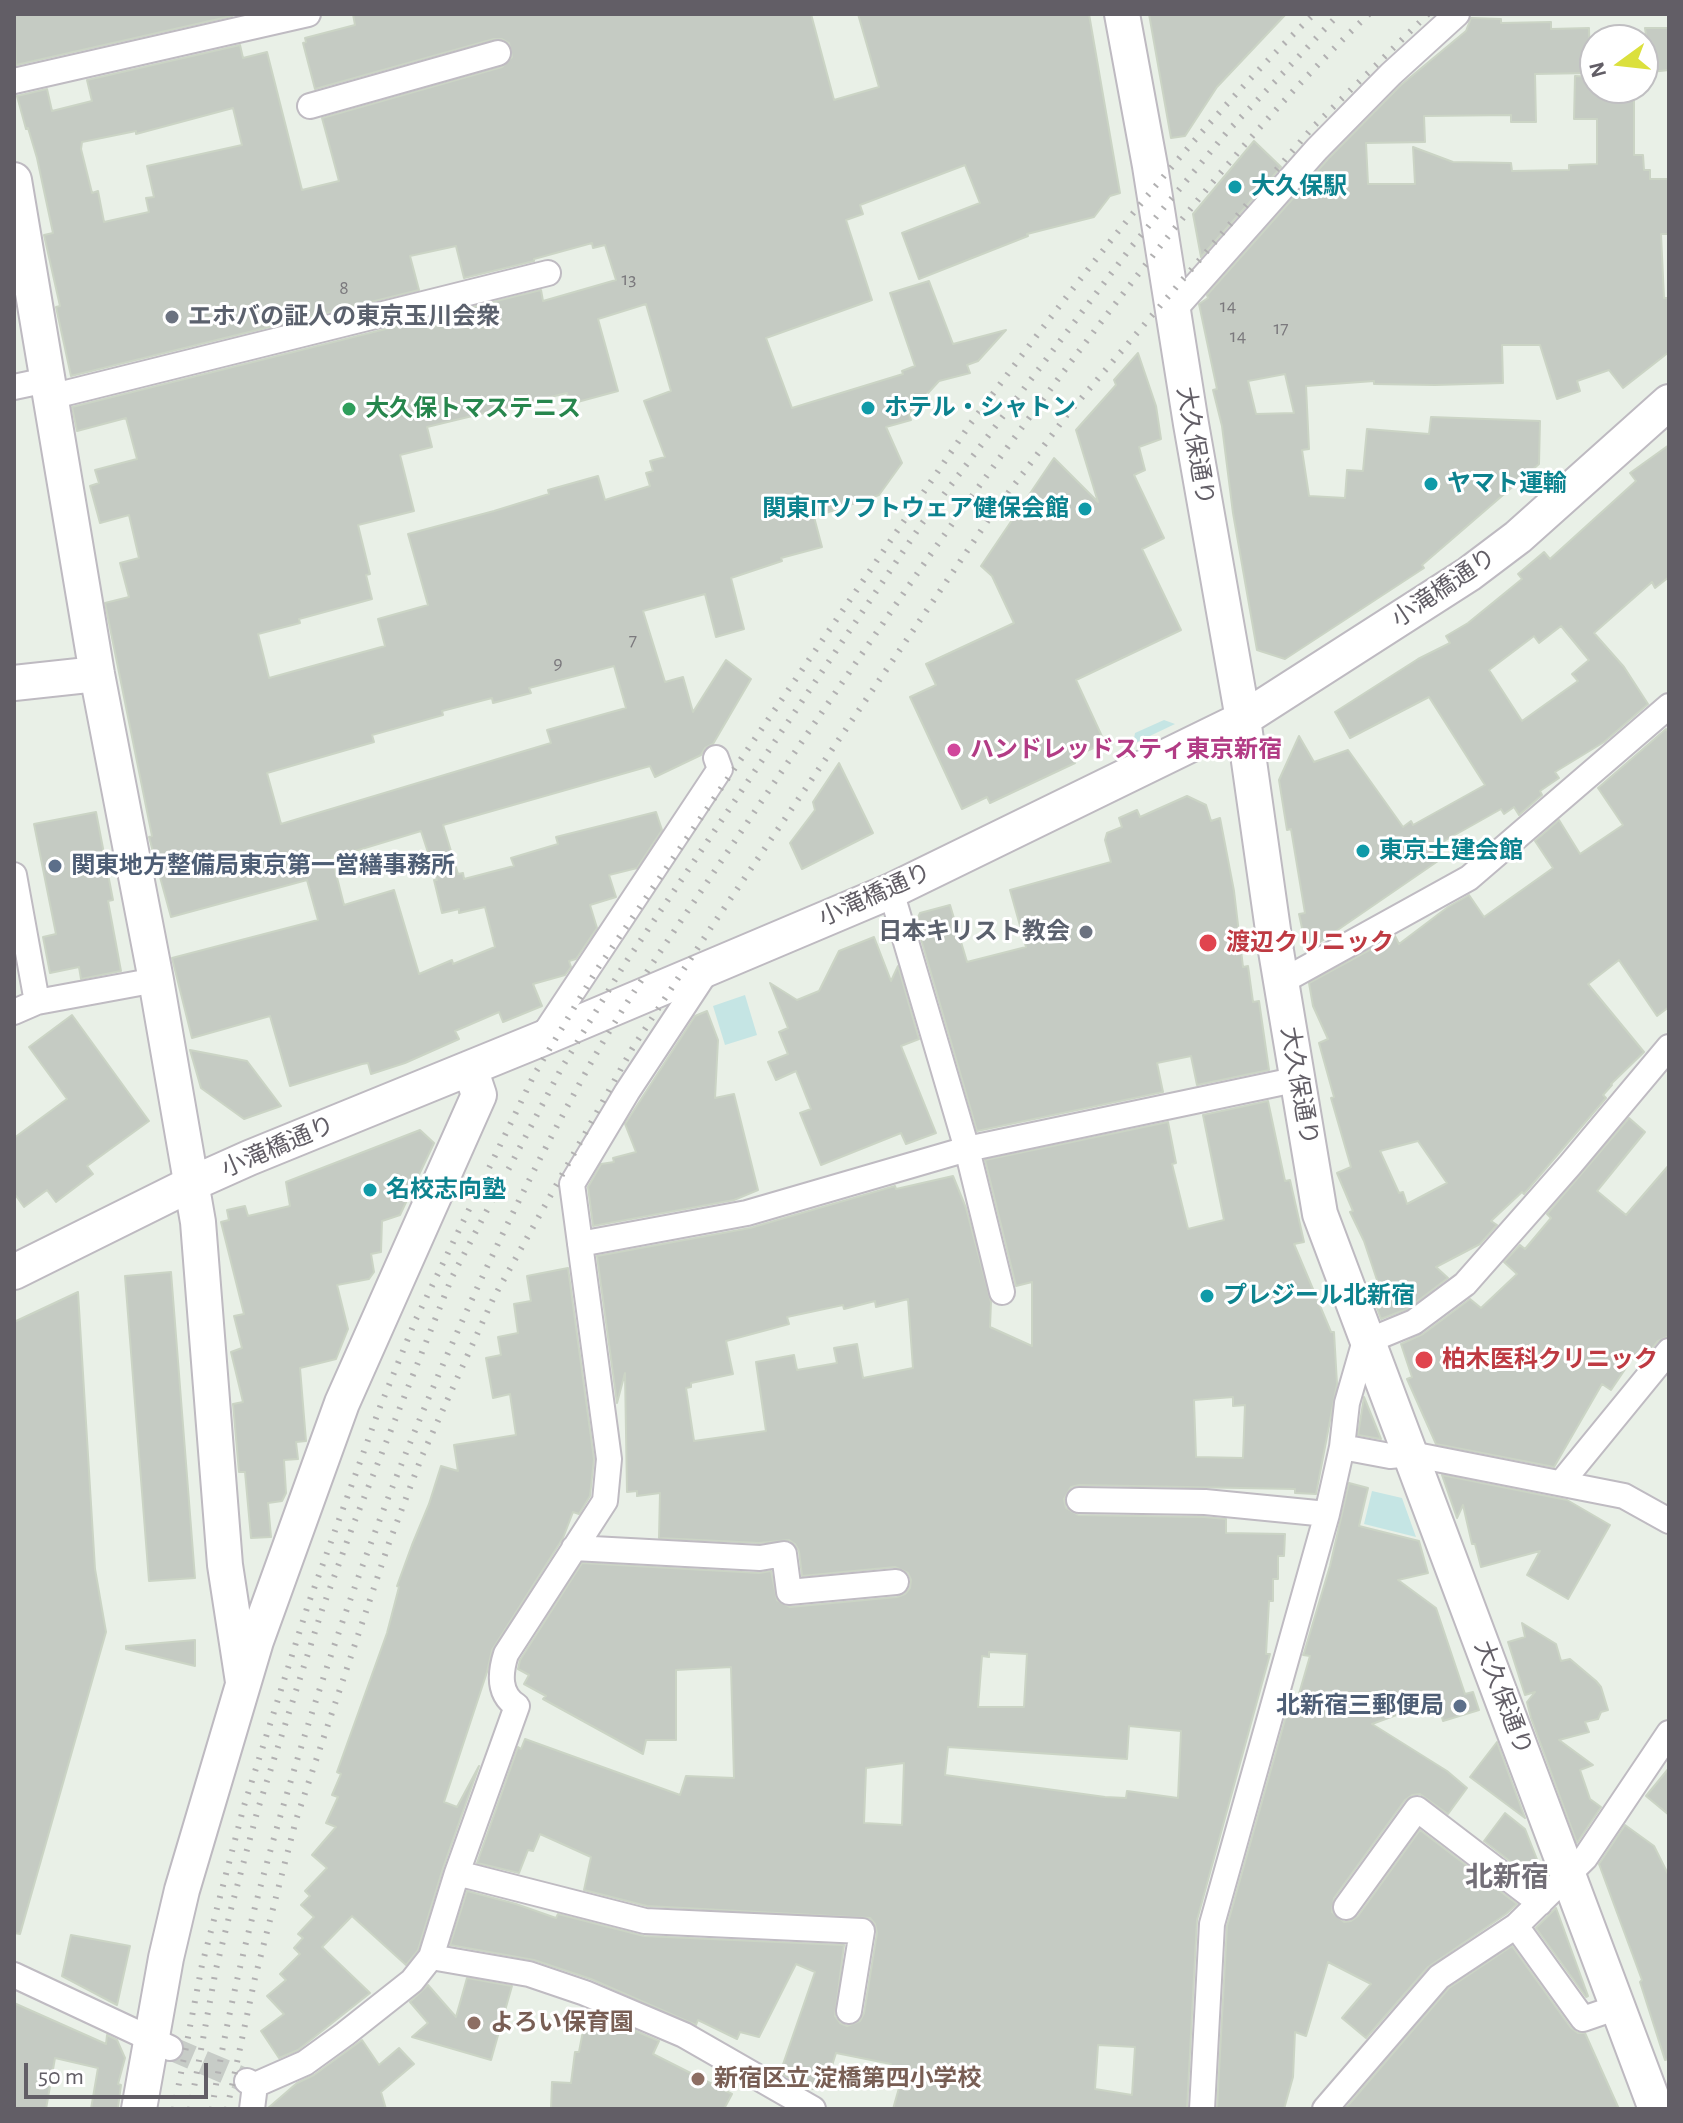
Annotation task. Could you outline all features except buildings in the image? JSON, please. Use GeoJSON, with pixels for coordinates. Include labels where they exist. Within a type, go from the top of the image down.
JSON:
{"type":"FeatureCollection","features":[{"type":"Feature","properties":{"kind":"street"},"geometry":{"type":"LineString","coordinates":[[14,81],[308,14]]}},
{"type":"Feature","properties":{"kind":"street","name":"大久保通り"},"geometry":{"type":"LineString","coordinates":[[1122,14],[1243,719],[1281,982],[1320,1214],[1656,2109]]}},
{"type":"Feature","properties":{"kind":"street"},"geometry":{"type":"LineString","coordinates":[[1173,311],[1222,249],[1348,117],[1457,14]]}},
{"type":"Feature","properties":{"kind":"street"},"geometry":{"type":"LineString","coordinates":[[310,106],[498,53]]}},
{"type":"Feature","properties":{"kind":"street"},"geometry":{"type":"LineString","coordinates":[[14,180],[97,674],[156,980],[191,1184],[199,1237],[225,1565],[243,1682]]}},
{"type":"Feature","properties":{"kind":"street"},"geometry":{"type":"LineString","coordinates":[[14,387],[49,389],[548,273]]}},
{"type":"Feature","properties":{"kind":"street","name":"小滝橋通り"},"geometry":{"type":"LineString","coordinates":[[14,1272],[191,1184],[891,891],[1243,719],[1469,574],[1518,537],[1669,402]]}},
{"type":"Feature","properties":{"kind":"street"},"geometry":{"type":"LineString","coordinates":[[14,683],[97,674]]}},
{"type":"Feature","properties":{"kind":"street"},"geometry":{"type":"LineString","coordinates":[[1281,982],[1469,878],[1669,706]]}},
{"type":"Feature","properties":{"kind":"street"},"geometry":{"type":"LineString","coordinates":[[541,1039],[720,769],[716,758]]}},
{"type":"Feature","properties":{"kind":"street"},"geometry":{"type":"LineString","coordinates":[[14,875],[37,1002]]}},
{"type":"Feature","properties":{"kind":"street"},"geometry":{"type":"LineString","coordinates":[[891,891],[967,1149],[1002,1292]]}},
{"type":"Feature","properties":{"kind":"street"},"geometry":{"type":"LineString","coordinates":[[252,2109],[251,2083],[305,2063],[412,1981],[431,1957],[457,1873],[517,1706],[505,1695],[501,1679],[506,1654],[605,1501],[609,1459],[572,1184],[627,1092],[710,967]]}},
{"type":"Feature","properties":{"kind":"street"},"geometry":{"type":"LineString","coordinates":[[14,1012],[37,1002],[156,980]]}},
{"type":"Feature","properties":{"kind":"street"},"geometry":{"type":"LineString","coordinates":[[1202,2109],[1212,1924],[1327,1514],[1342,1447],[1347,1403],[1366,1337],[1380,1336],[1414,1322],[1465,1284],[1669,1047]]}},
{"type":"Feature","properties":{"kind":"street"},"geometry":{"type":"LineString","coordinates":[[139,2109],[161,2044],[182,1890],[243,1682],[342,1403],[479,1095],[470,1068]]}},
{"type":"Feature","properties":{"kind":"street"},"geometry":{"type":"LineString","coordinates":[[580,1244],[747,1213],[967,1149],[1299,1079]]}},
{"type":"Feature","properties":{"kind":"street"},"geometry":{"type":"LineString","coordinates":[[1561,1483],[1669,1351]]}},
{"type":"Feature","properties":{"kind":"street"},"geometry":{"type":"LineString","coordinates":[[1342,1447],[1390,1456],[1411,1454],[1624,1496],[1669,1521]]}},
{"type":"Feature","properties":{"kind":"street"},"geometry":{"type":"LineString","coordinates":[[1079,1500],[1205,1502],[1327,1514]]}},
{"type":"Feature","properties":{"kind":"street"},"geometry":{"type":"LineString","coordinates":[[574,1548],[760,1558],[784,1554],[789,1592],[896,1582]]}},
{"type":"Feature","properties":{"kind":"street"},"geometry":{"type":"LineString","coordinates":[[1325,2109],[1439,1977],[1516,1926],[1585,1858],[1669,1733]]}},
{"type":"Feature","properties":{"kind":"street"},"geometry":{"type":"LineString","coordinates":[[1346,1907],[1417,1809],[1540,1903]]}},
{"type":"Feature","properties":{"kind":"street"},"geometry":{"type":"LineString","coordinates":[[457,1873],[645,1921],[862,1931],[849,2011]]}},
{"type":"Feature","properties":{"kind":"street"},"geometry":{"type":"LineString","coordinates":[[1516,1926],[1583,2019],[1618,2007]]}},
{"type":"Feature","properties":{"kind":"street"},"geometry":{"type":"LineString","coordinates":[[431,1957],[529,1974],[585,1993],[684,2035],[813,2109]]}},
{"type":"Feature","properties":{"kind":"street"},"geometry":{"type":"LineString","coordinates":[[14,1975],[161,2044]]}},
{"type":"Feature","properties":{"kind":"shaded area"},"geometry":{"type":"Polygon","coordinates":[[[1164,720],[1175,724],[1133,744],[1135,733],[1164,720]]]}},
{"type":"Feature","properties":{"kind":"shaded area"},"geometry":{"type":"Polygon","coordinates":[[[745,995],[757,1035],[725,1045],[713,1006],[745,995]]]}},
{"type":"Feature","properties":{"kind":"shaded area"},"geometry":{"type":"Polygon","coordinates":[[[1372,1491],[1402,1498],[1416,1537],[1364,1524],[1372,1491]]]}},
{"type":"Feature","properties":{"kind":"tunnel"},"geometry":{"type":"LineString","coordinates":[[170,2048],[247,2081]]}},
{"type":"Feature","properties":{"kind":"railway"},"geometry":{"type":"LineString","coordinates":[[174,2109],[202,1965],[244,1806],[308,1605],[380,1407],[416,1319],[534,1075],[596,971],[971,423],[1092,264],[1177,160],[1314,14]]}},
{"type":"Feature","properties":{"kind":"railway"},"geometry":{"type":"LineString","coordinates":[[190,2109],[216,1969],[231,1909],[258,1809],[322,1610],[452,1277],[561,1069],[624,965],[923,522],[1132,246],[1227,132],[1339,14]]}},
{"type":"Feature","properties":{"kind":"railway"},"geometry":{"type":"LineString","coordinates":[[212,2109],[238,1974],[261,1886],[299,1754],[358,1578],[463,1320],[543,1152],[587,1070],[647,971],[778,776],[916,575],[1023,427],[1167,237],[1264,123],[1369,14]]}},
{"type":"Feature","properties":{"kind":"railway"},"geometry":{"type":"LineString","coordinates":[[227,2109],[255,1978],[296,1820],[389,1543],[422,1456],[493,1299],[632,1049],[993,513],[1067,415],[1313,127],[1428,14]]}},
{"type":"Feature","properties":{"kind":"place","name":"大久保駅"},"geometry":{"type":"Point","coordinates":[1235,187]}},
{"type":"Feature","properties":{"kind":"place","name":"エホバの証人の東京玉川会衆"},"geometry":{"type":"Point","coordinates":[172,317]}},
{"type":"Feature","properties":{"kind":"place","name":"ホテル・シャトン"},"geometry":{"type":"Point","coordinates":[868,408]}},
{"type":"Feature","properties":{"kind":"place","name":"大久保トマステニス"},"geometry":{"type":"Point","coordinates":[349,409]}},
{"type":"Feature","properties":{"kind":"place","name":"ヤマト運輸"},"geometry":{"type":"Point","coordinates":[1431,484]}},
{"type":"Feature","properties":{"kind":"place","name":"関東ITソフトウェア健保会館"},"geometry":{"type":"Point","coordinates":[1085,509]}},
{"type":"Feature","properties":{"kind":"place","name":"ハンドレッドスティ東京新宿"},"geometry":{"type":"Point","coordinates":[954,750]}},
{"type":"Feature","properties":{"kind":"place","name":"東京土建会館"},"geometry":{"type":"Point","coordinates":[1363,851]}},
{"type":"Feature","properties":{"kind":"place","name":"関東地方整備局東京第一営繕事務所"},"geometry":{"type":"Point","coordinates":[55,866]}},
{"type":"Feature","properties":{"kind":"place","name":"日本キリスト教会"},"geometry":{"type":"Point","coordinates":[1086,932]}},
{"type":"Feature","properties":{"kind":"place","name":"渡辺クリニック"},"geometry":{"type":"Point","coordinates":[1208,943]}},
{"type":"Feature","properties":{"kind":"place","name":"名校志向塾"},"geometry":{"type":"Point","coordinates":[370,1190]}},
{"type":"Feature","properties":{"kind":"place","name":"プレジール北新宿"},"geometry":{"type":"Point","coordinates":[1207,1296]}},
{"type":"Feature","properties":{"kind":"place","name":"柏木医科クリニック"},"geometry":{"type":"Point","coordinates":[1424,1360]}},
{"type":"Feature","properties":{"kind":"place","name":"北新宿三郵便局"},"geometry":{"type":"Point","coordinates":[1460,1706]}},
{"type":"Feature","properties":{"kind":"place","name":"よろい保育園"},"geometry":{"type":"Point","coordinates":[474,2023]}},
{"type":"Feature","properties":{"kind":"place","name":"新宿区立 淀橋第四小学校"},"geometry":{"type":"Point","coordinates":[698,2079]}},
{"type":"Feature","properties":{"kind":"district","name":"北新宿"},"geometry":{"type":"Point","coordinates":[1507,1878]}}]}
